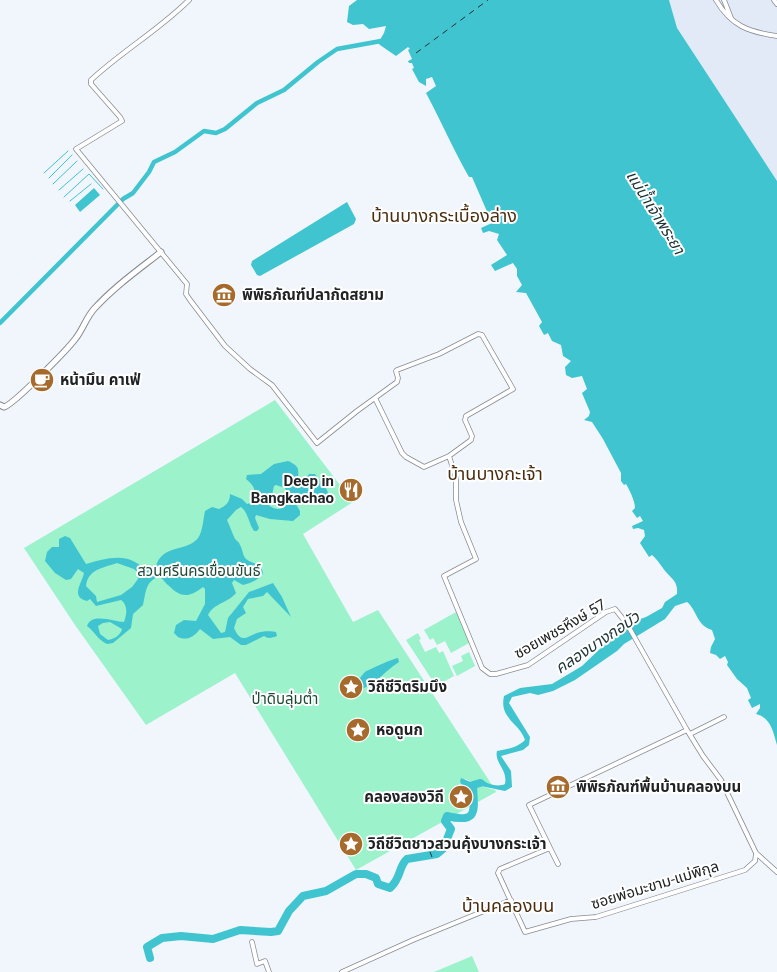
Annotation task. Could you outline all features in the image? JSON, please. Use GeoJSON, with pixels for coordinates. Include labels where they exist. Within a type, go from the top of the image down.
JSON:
{"type":"FeatureCollection","features":[{"type":"Feature","properties":{"kind":"street"},"geometry":{"type":"LineString","coordinates":[[189,0],[171,18],[123,53],[90,81],[122,121],[76,150],[187,284],[186,294],[225,346],[272,385],[317,443],[375,398],[397,382],[397,370],[439,354],[478,334],[482,335],[514,389],[466,416],[465,420],[472,436],[471,440],[449,456],[424,467],[406,457],[375,398]]}},
{"type":"Feature","properties":{"kind":"street"},"geometry":{"type":"LineString","coordinates":[[716,0],[732,20],[749,30],[777,36]]}},
{"type":"Feature","properties":{"kind":"street"},"geometry":{"type":"LineString","coordinates":[[724,0],[732,20]]}},
{"type":"Feature","properties":{"kind":"street"},"geometry":{"type":"LineString","coordinates":[[774,0],[777,4]]}},
{"type":"Feature","properties":{"kind":"street"},"geometry":{"type":"LineString","coordinates":[[0,405],[8,406],[72,342],[89,315],[109,294],[162,252]]}},
{"type":"Feature","properties":{"kind":"street","name":"ซอยเพชรหึงษ์ 57"},"geometry":{"type":"LineString","coordinates":[[449,456],[456,478],[456,500],[461,522],[476,559],[444,576],[485,671],[496,674],[528,664],[611,610],[618,611],[687,730],[720,780],[756,853],[777,872]]}},
{"type":"Feature","properties":{"kind":"street"},"geometry":{"type":"LineString","coordinates":[[690,734],[724,717]]}},
{"type":"Feature","properties":{"kind":"street"},"geometry":{"type":"LineString","coordinates":[[558,864],[529,805],[687,730]]}},
{"type":"Feature","properties":{"kind":"street"},"geometry":{"type":"LineString","coordinates":[[342,972],[420,936],[511,900],[498,870],[550,848]]}},
{"type":"Feature","properties":{"kind":"street","name":"ซอยพ่อมะขาม-แม่พิกุล"},"geometry":{"type":"LineString","coordinates":[[511,900],[525,932],[571,919],[596,918],[746,870],[755,861],[756,853]]}},
{"type":"Feature","properties":{"kind":"street"},"geometry":{"type":"LineString","coordinates":[[252,942],[258,964],[265,962],[269,972]]}},
{"type":"Feature","properties":{"kind":"shaded area"},"geometry":{"type":"Polygon","coordinates":[[[669,0],[777,0],[777,181],[676,28],[669,0]]]}},
{"type":"Feature","properties":{"kind":"green space","name":"สวนศรีนครเขื่อนขันธ์"},"geometry":{"type":"Polygon","coordinates":[[[275,400],[353,502],[303,534],[353,622],[378,610],[492,785],[473,783],[466,779],[460,782],[464,788],[481,786],[496,792],[356,870],[235,673],[146,725],[75,625],[24,548],[275,400]]]}},
{"type":"Feature","properties":{"kind":"green space"},"geometry":{"type":"Polygon","coordinates":[[[456,612],[469,643],[451,653],[445,641],[437,645],[433,638],[430,640],[424,630],[456,612]]]}},
{"type":"Feature","properties":{"kind":"green space"},"geometry":{"type":"Polygon","coordinates":[[[418,633],[425,652],[436,647],[439,653],[443,651],[454,676],[436,686],[406,640],[418,633]]]}},
{"type":"Feature","properties":{"kind":"green space"},"geometry":{"type":"Polygon","coordinates":[[[469,652],[475,666],[457,676],[452,666],[463,661],[461,656],[469,652]]]}},
{"type":"Feature","properties":{"kind":"green space"},"geometry":{"type":"Polygon","coordinates":[[[472,956],[479,972],[434,972],[472,956]]]}},
{"type":"Feature","properties":{"kind":"water","name":"แม่น้ำเจ้าพระยา"},"geometry":{"type":"Polygon","coordinates":[[[357,0],[669,0],[677,28],[777,181],[777,745],[773,730],[768,722],[756,714],[760,704],[752,708],[748,700],[751,698],[747,688],[737,679],[727,665],[728,662],[725,656],[720,659],[710,653],[715,639],[712,630],[703,625],[687,602],[675,606],[665,619],[624,644],[575,680],[553,691],[538,695],[530,693],[512,697],[509,703],[530,737],[529,745],[523,750],[501,756],[511,771],[512,787],[505,791],[481,786],[464,788],[460,782],[461,778],[473,783],[483,780],[494,785],[505,784],[505,774],[497,759],[497,751],[508,749],[525,740],[504,710],[504,696],[520,688],[552,684],[582,666],[632,622],[662,608],[665,602],[677,594],[677,587],[656,559],[652,555],[649,557],[640,543],[645,536],[644,530],[633,529],[632,526],[643,521],[640,516],[637,518],[632,511],[635,508],[631,493],[626,484],[624,485],[621,481],[621,473],[603,439],[592,422],[584,420],[589,416],[590,412],[582,393],[587,389],[582,376],[572,378],[566,375],[565,367],[571,361],[563,356],[561,345],[552,341],[548,333],[544,335],[539,326],[542,322],[526,293],[516,292],[522,285],[513,263],[495,271],[491,265],[507,255],[497,240],[499,234],[489,231],[483,233],[481,228],[492,223],[472,177],[469,177],[426,93],[436,86],[432,77],[426,79],[426,86],[419,82],[412,69],[414,68],[412,63],[408,61],[412,59],[408,47],[396,56],[378,43],[386,26],[369,29],[363,24],[353,25],[347,22],[349,6],[357,0]]]}},
{"type":"Feature","properties":{"kind":"water"},"geometry":{"type":"Polygon","coordinates":[[[94,188],[100,195],[80,212],[75,205],[94,188]]]}},
{"type":"Feature","properties":{"kind":"water"},"geometry":{"type":"Polygon","coordinates":[[[347,202],[356,219],[354,224],[260,276],[257,275],[251,265],[252,261],[347,202]]]}},
{"type":"Feature","properties":{"kind":"water"},"geometry":{"type":"Polygon","coordinates":[[[288,461],[295,465],[298,469],[299,483],[302,483],[309,474],[315,474],[327,490],[329,497],[321,504],[305,499],[297,501],[296,504],[300,515],[293,521],[270,519],[256,515],[255,518],[259,528],[257,531],[254,531],[241,507],[236,510],[227,520],[234,537],[240,544],[246,559],[259,565],[263,573],[255,581],[243,585],[234,580],[232,583],[236,593],[214,608],[208,615],[221,633],[225,632],[228,618],[249,592],[273,583],[291,617],[267,592],[263,596],[248,599],[243,607],[246,613],[237,619],[234,628],[241,638],[267,631],[276,632],[277,636],[267,638],[264,636],[246,645],[241,645],[230,637],[213,639],[200,629],[190,638],[178,637],[174,633],[176,625],[184,620],[196,621],[205,604],[205,589],[203,587],[189,595],[181,594],[159,577],[149,584],[143,605],[133,614],[131,628],[113,643],[107,644],[87,626],[93,619],[124,622],[126,616],[125,604],[121,600],[96,606],[90,599],[87,601],[82,599],[79,596],[78,589],[84,573],[78,569],[71,579],[66,580],[55,573],[45,561],[47,552],[52,547],[59,547],[59,539],[65,536],[70,538],[86,564],[110,558],[122,558],[151,570],[155,569],[158,561],[164,554],[190,544],[198,538],[202,529],[205,511],[212,507],[219,509],[224,507],[230,494],[242,499],[247,504],[254,502],[255,491],[246,479],[247,475],[261,474],[274,464],[288,461]],[[276,485],[272,495],[265,501],[270,506],[279,509],[286,505],[287,495],[285,488],[276,485]],[[117,563],[97,570],[87,580],[86,586],[96,596],[97,602],[121,595],[132,587],[138,579],[134,569],[117,563]],[[110,622],[98,626],[100,634],[108,640],[117,636],[122,629],[110,622]]]}},
{"type":"Feature","properties":{"kind":"water"},"geometry":{"type":"Polygon","coordinates":[[[398,658],[399,662],[372,684],[351,692],[365,672],[398,658]]]}},
{"type":"Feature","properties":{"kind":"waterway"},"geometry":{"type":"LineString","coordinates":[[0,323],[123,199],[133,193],[154,162],[175,152],[204,131],[216,133],[225,129],[257,103],[284,90],[337,49],[381,41]]}},
{"type":"Feature","properties":{"kind":"waterway"},"geometry":{"type":"LineString","coordinates":[[44,173],[68,151]]}},
{"type":"Feature","properties":{"kind":"waterway"},"geometry":{"type":"LineString","coordinates":[[49,178],[72,155]]}},
{"type":"Feature","properties":{"kind":"waterway"},"geometry":{"type":"LineString","coordinates":[[53,184],[77,161]]}},
{"type":"Feature","properties":{"kind":"waterway"},"geometry":{"type":"LineString","coordinates":[[59,190],[83,169]]}},
{"type":"Feature","properties":{"kind":"waterway"},"geometry":{"type":"LineString","coordinates":[[64,197],[89,174],[103,189]]}},
{"type":"Feature","properties":{"kind":"waterway"},"geometry":{"type":"LineString","coordinates":[[70,201],[91,184]]}},
{"type":"Feature","properties":{"kind":"waterway","name":"คลองบางกอบัว"},"geometry":{"type":"LineString","coordinates":[[150,958],[147,947],[162,938],[181,936],[213,939],[240,930],[278,931],[289,911],[303,896],[326,891],[356,874],[366,874],[376,878],[378,884],[390,888],[407,859],[437,854],[443,849],[451,829],[445,821],[447,816],[457,818],[470,816],[474,808],[473,785],[480,783]]}},
{"type":"Feature","properties":{"kind":"ferry route"},"geometry":{"type":"LineString","coordinates":[[416,53],[488,0]]}},
{"type":"Feature","properties":{"kind":"ferry route"},"geometry":{"type":"LineString","coordinates":[[430,852],[432,857]]}},
{"type":"Feature","properties":{"kind":"place","name":"พิพิธภัณฑ์ปลากัดสยาม"},"geometry":{"type":"Point","coordinates":[224,295]}},
{"type":"Feature","properties":{"kind":"place","name":"หน้ามึน คาเฟ่"},"geometry":{"type":"Point","coordinates":[42,380]}},
{"type":"Feature","properties":{"kind":"place","name":"Deep in Bangkachao"},"geometry":{"type":"Point","coordinates":[351,490]}},
{"type":"Feature","properties":{"kind":"place","name":"วิถีชีวิตริมบึง"},"geometry":{"type":"Point","coordinates":[351,687]}},
{"type":"Feature","properties":{"kind":"place","name":"หอดูนก"},"geometry":{"type":"Point","coordinates":[358,730]}},
{"type":"Feature","properties":{"kind":"place","name":"พิพิธภัณฑ์พื้นบ้านคลองบน"},"geometry":{"type":"Point","coordinates":[558,787]}},
{"type":"Feature","properties":{"kind":"place","name":"คลองสองวิถี"},"geometry":{"type":"Point","coordinates":[461,797]}},
{"type":"Feature","properties":{"kind":"place","name":"วิถีชีวิตชาวสวนคุ้งบางกระเจ้า"},"geometry":{"type":"Point","coordinates":[351,844]}},
{"type":"Feature","properties":{"kind":"district","name":"บ้านบางกระเบื้องล่าง"},"geometry":{"type":"Point","coordinates":[444,216]}},
{"type":"Feature","properties":{"kind":"district","name":"บ้านบางกะเจ้า"},"geometry":{"type":"Point","coordinates":[495,474]}},
{"type":"Feature","properties":{"kind":"district","name":"บ้านคลองบน"},"geometry":{"type":"Point","coordinates":[508,906]}},
{"type":"Feature","properties":{"kind":"park label","name":"ป่าดิบลุ่มต่ำ"},"geometry":{"type":"Point","coordinates":[285,699]}}]}
